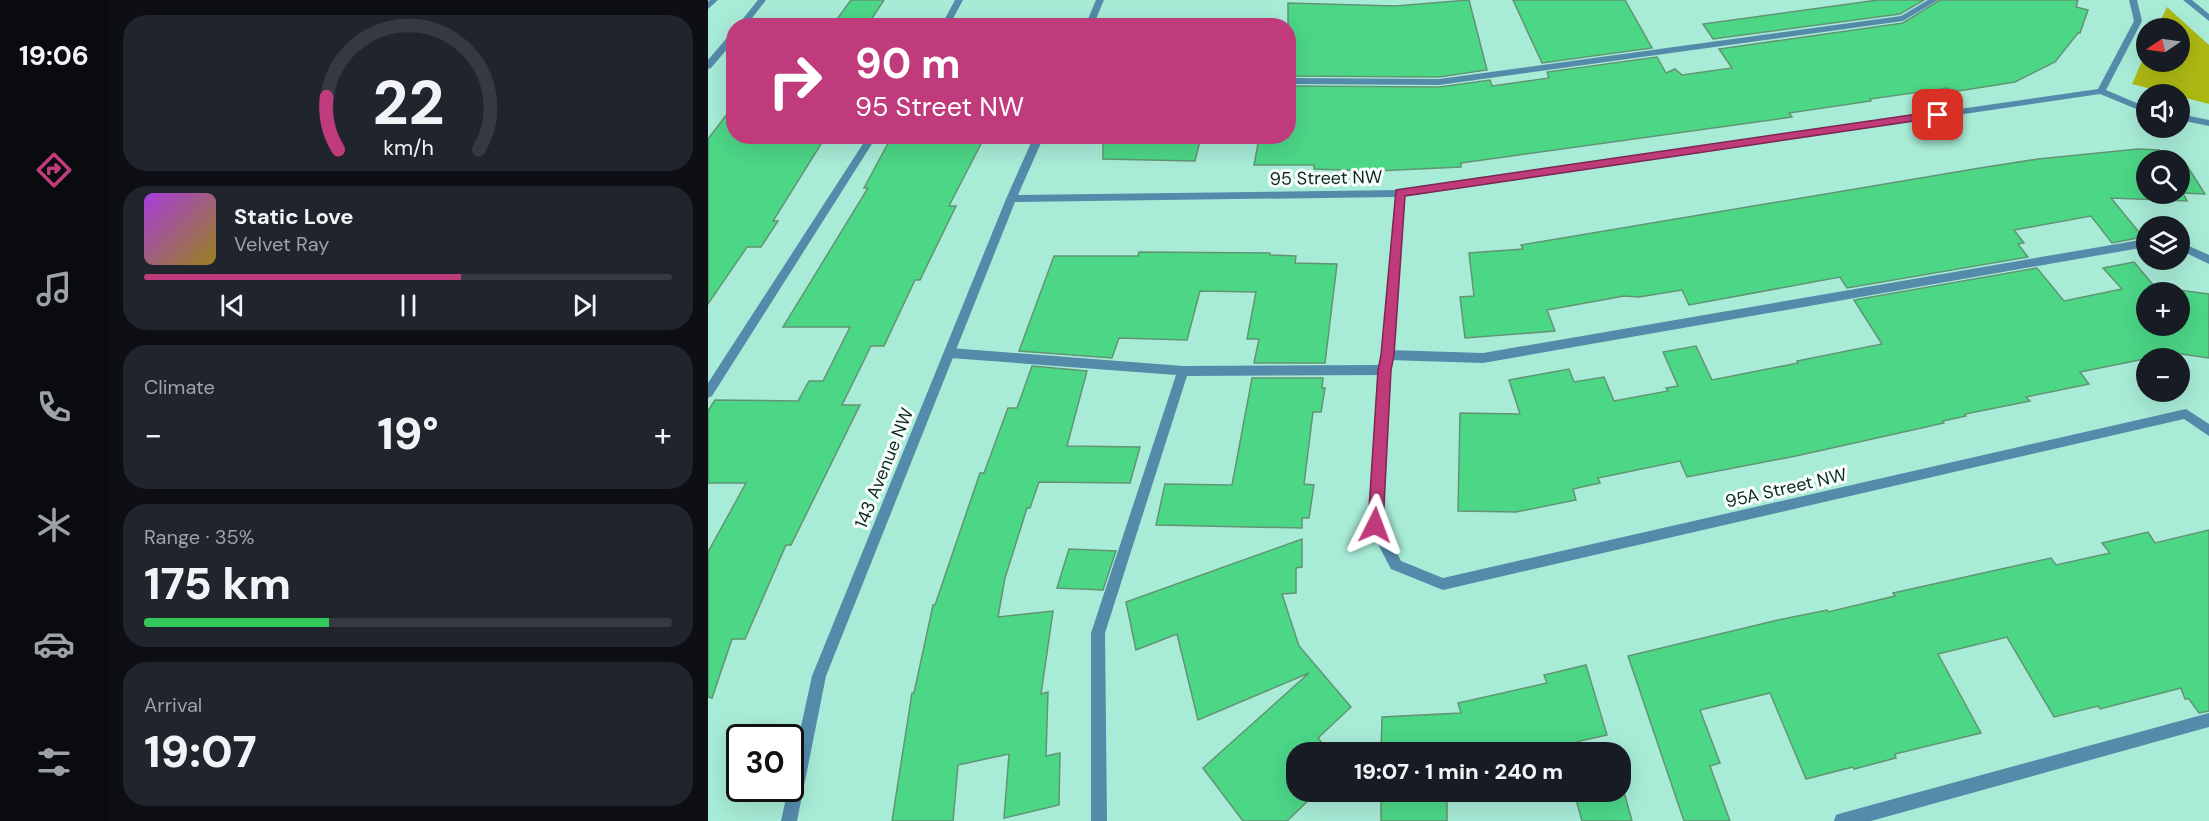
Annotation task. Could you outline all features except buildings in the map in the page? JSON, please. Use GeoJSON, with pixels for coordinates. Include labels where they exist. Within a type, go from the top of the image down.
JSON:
{"type":"FeatureCollection","features":[{"type":"Feature","properties":{"kind":"street"},"geometry":{"type":"LineString","coordinates":[[708,7],[714,0]]}},
{"type":"Feature","properties":{"kind":"street"},"geometry":{"type":"LineString","coordinates":[[747,18],[762,0]]}},
{"type":"Feature","properties":{"kind":"street"},"geometry":{"type":"LineString","coordinates":[[949,18],[959,0]]}},
{"type":"Feature","properties":{"kind":"street"},"geometry":{"type":"LineString","coordinates":[[1092,18],[1100,0]]}},
{"type":"Feature","properties":{"kind":"street"},"geometry":{"type":"LineString","coordinates":[[1296,81],[1439,82],[1903,18],[1934,0]]}},
{"type":"Feature","properties":{"kind":"street"},"geometry":{"type":"LineString","coordinates":[[2133,0],[2138,21],[2101,91],[2136,106]]}},
{"type":"Feature","properties":{"kind":"street"},"geometry":{"type":"LineString","coordinates":[[2187,0],[2209,18]]}},
{"type":"Feature","properties":{"kind":"street"},"geometry":{"type":"LineString","coordinates":[[708,66],[726,45]]}},
{"type":"Feature","properties":{"kind":"street","name":"95 Street NW"},"geometry":{"type":"LineString","coordinates":[[1011,199],[1400,193],[2101,91]]}},
{"type":"Feature","properties":{"kind":"street"},"geometry":{"type":"LineString","coordinates":[[2190,119],[2209,123]]}},
{"type":"Feature","properties":{"kind":"street"},"geometry":{"type":"LineString","coordinates":[[708,393],[868,144]]}},
{"type":"Feature","properties":{"kind":"street","name":"143 Avenue NW"},"geometry":{"type":"LineString","coordinates":[[789,821],[819,676],[1011,199],[1035,144]]}},
{"type":"Feature","properties":{"kind":"street"},"geometry":{"type":"LineString","coordinates":[[950,353],[1183,371],[1384,370],[1388,355],[1400,193]]}},
{"type":"Feature","properties":{"kind":"street"},"geometry":{"type":"LineString","coordinates":[[1388,355],[1483,358],[2136,245]]}},
{"type":"Feature","properties":{"kind":"street"},"geometry":{"type":"LineString","coordinates":[[2190,251],[2209,260]]}},
{"type":"Feature","properties":{"kind":"street","name":"95A Street NW"},"geometry":{"type":"LineString","coordinates":[[1384,370],[1375,525],[1396,565],[1443,584],[2186,414],[2209,431]]}},
{"type":"Feature","properties":{"kind":"street"},"geometry":{"type":"LineString","coordinates":[[1099,821],[1098,633],[1183,371]]}},
{"type":"Feature","properties":{"kind":"street"},"geometry":{"type":"LineString","coordinates":[[1842,821],[2209,720]]}},
{"type":"Feature","properties":{"kind":"green space"},"geometry":{"type":"Polygon","coordinates":[[[2167,7],[2179,18],[2162,18],[2167,7]]]}},
{"type":"Feature","properties":{"kind":"green space"},"geometry":{"type":"Polygon","coordinates":[[[2190,28],[2209,45],[2209,104],[2190,99],[2190,84],[2132,84],[2137,72],[2190,72],[2190,28]]]}},
{"type":"Feature","properties":{"kind":"route"},"geometry":{"type":"LineString","coordinates":[[1375,525],[1384,370],[1388,355],[1400,193],[1938,115]]}}]}
